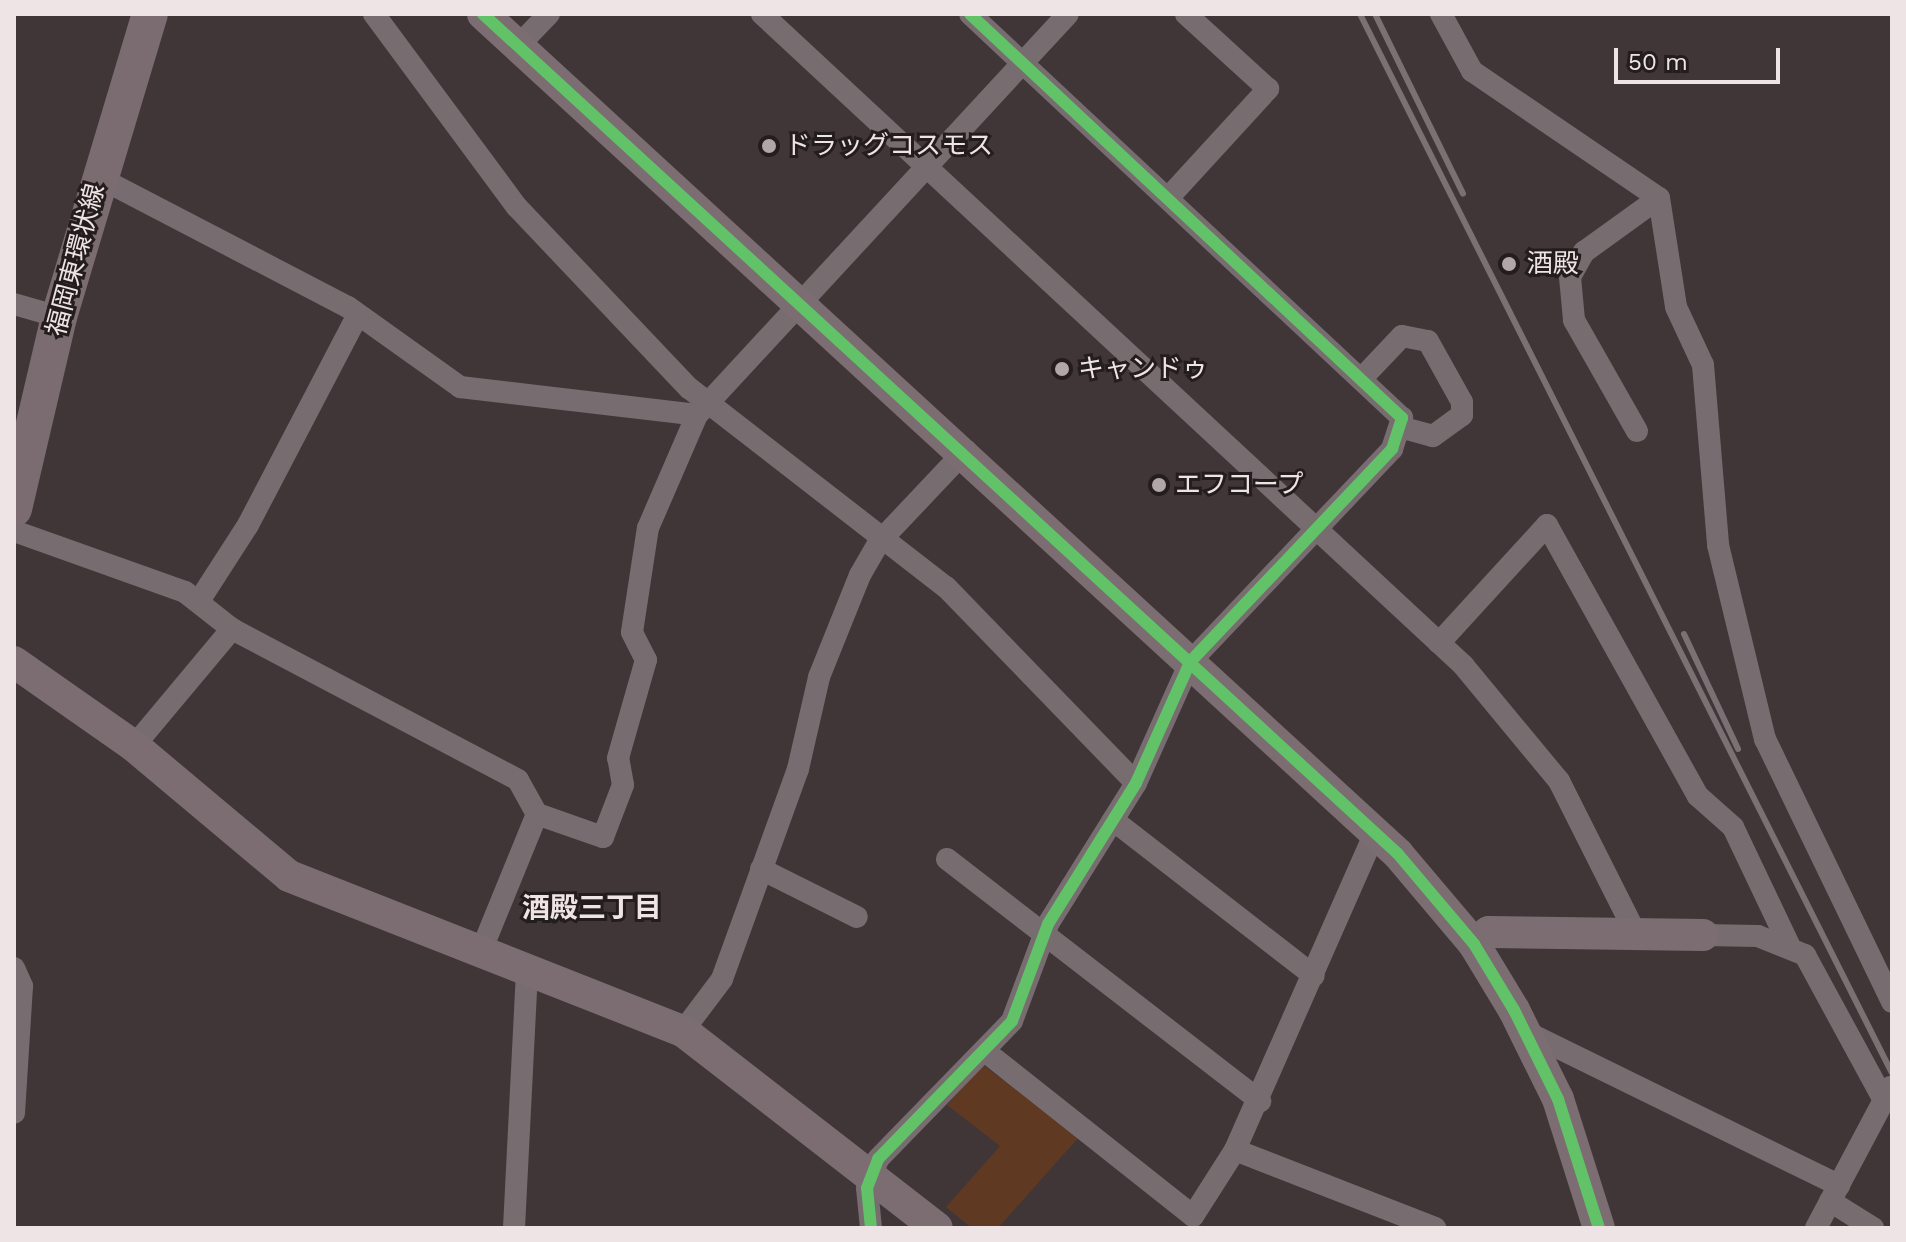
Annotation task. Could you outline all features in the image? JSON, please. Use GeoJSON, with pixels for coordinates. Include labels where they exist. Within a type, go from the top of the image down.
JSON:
{"type":"FeatureCollection","features":[{"type":"Feature","properties":{"kind":"main road","name":"福岡東環状線"},"geometry":{"type":"LineString","coordinates":[[14,509],[59,317],[98,177],[150,14]]}},
{"type":"Feature","properties":{"kind":"street"},"geometry":{"type":"LineString","coordinates":[[374,14],[517,207],[705,408],[880,541],[946,587],[1136,783]]}},
{"type":"Feature","properties":{"kind":"street"},"geometry":{"type":"LineString","coordinates":[[483,14],[966,450],[1375,833],[1474,944],[1524,1031],[1558,1099],[1599,1228]]}},
{"type":"Feature","properties":{"kind":"street"},"geometry":{"type":"LineString","coordinates":[[517,47],[549,14]]}},
{"type":"Feature","properties":{"kind":"street"},"geometry":{"type":"LineString","coordinates":[[762,14],[1439,643],[1517,722],[1559,781],[1636,934]]}},
{"type":"Feature","properties":{"kind":"street"},"geometry":{"type":"LineString","coordinates":[[871,1228],[872,1176],[878,1159],[986,1052],[1012,1021],[1045,932],[1136,783],[1190,662],[1392,449],[1400,427],[1394,404],[970,14]]}},
{"type":"Feature","properties":{"kind":"street"},"geometry":{"type":"LineString","coordinates":[[537,814],[603,837],[623,785],[618,758],[646,660],[632,632],[648,564],[648,528],[705,408],[1068,14]]}},
{"type":"Feature","properties":{"kind":"street"},"geometry":{"type":"LineString","coordinates":[[1169,197],[1268,89],[1186,14]]}},
{"type":"Feature","properties":{"kind":"street"},"geometry":{"type":"LineString","coordinates":[[1441,14],[1472,71],[1659,198],[1676,307],[1703,365],[1718,545],[1765,739],[1892,1002]]}},
{"type":"Feature","properties":{"kind":"street"},"geometry":{"type":"LineString","coordinates":[[98,177],[358,315],[460,387],[705,408]]}},
{"type":"Feature","properties":{"kind":"street"},"geometry":{"type":"LineString","coordinates":[[1637,431],[1574,320],[1570,277],[1602,235],[1659,198]]}},
{"type":"Feature","properties":{"kind":"street"},"geometry":{"type":"LineString","coordinates":[[14,304],[59,317]]}},
{"type":"Feature","properties":{"kind":"street"},"geometry":{"type":"LineString","coordinates":[[199,601],[248,525],[358,315]]}},
{"type":"Feature","properties":{"kind":"street"},"geometry":{"type":"LineString","coordinates":[[1364,376],[1411,333],[1437,354],[1462,415],[1433,436],[1400,427]]}},
{"type":"Feature","properties":{"kind":"street"},"geometry":{"type":"LineString","coordinates":[[683,1031],[722,979],[798,769],[819,677],[880,541],[966,450]]}},
{"type":"Feature","properties":{"kind":"street"},"geometry":{"type":"LineString","coordinates":[[1439,643],[1547,525],[1698,796],[1733,827],[1789,945]]}},
{"type":"Feature","properties":{"kind":"street"},"geometry":{"type":"LineString","coordinates":[[14,531],[199,601],[232,629],[365,703],[380,704],[393,719],[496,765],[533,797],[537,814],[481,951]]}},
{"type":"Feature","properties":{"kind":"street"},"geometry":{"type":"LineString","coordinates":[[134,746],[232,629]]}},
{"type":"Feature","properties":{"kind":"street"},"geometry":{"type":"LineString","coordinates":[[14,662],[134,746],[289,876],[683,1031],[937,1228]]}},
{"type":"Feature","properties":{"kind":"street"},"geometry":{"type":"LineString","coordinates":[[1113,820],[1314,976]]}},
{"type":"Feature","properties":{"kind":"street"},"geometry":{"type":"LineString","coordinates":[[986,1052],[1189,1222],[1235,1150],[1260,1101],[1375,833]]}},
{"type":"Feature","properties":{"kind":"street"},"geometry":{"type":"LineString","coordinates":[[947,859],[1260,1101]]}},
{"type":"Feature","properties":{"kind":"street"},"geometry":{"type":"LineString","coordinates":[[761,869],[857,917]]}},
{"type":"Feature","properties":{"kind":"street"},"geometry":{"type":"LineString","coordinates":[[1474,944],[1489,932],[1703,935],[1789,945],[1805,955],[1887,1092],[1816,1228]]}},
{"type":"Feature","properties":{"kind":"street"},"geometry":{"type":"LineString","coordinates":[[14,968],[22,986],[14,1113]]}},
{"type":"Feature","properties":{"kind":"street"},"geometry":{"type":"LineString","coordinates":[[514,1228],[527,969]]}},
{"type":"Feature","properties":{"kind":"street"},"geometry":{"type":"LineString","coordinates":[[1524,1031],[1834,1193],[1873,1228]]}},
{"type":"Feature","properties":{"kind":"street"},"geometry":{"type":"LineString","coordinates":[[1235,1150],[1435,1228]]}},
{"type":"Feature","properties":{"kind":"shaded area"},"geometry":{"type":"Polygon","coordinates":[[[983,1065],[1079,1137],[998,1228],[972,1228],[946,1207],[1000,1146],[947,1105],[983,1065]]]}},
{"type":"Feature","properties":{"kind":"railway"},"geometry":{"type":"LineString","coordinates":[[1360,14],[1892,1073]]}},
{"type":"Feature","properties":{"kind":"railway"},"geometry":{"type":"LineString","coordinates":[[1375,14],[1463,194]]}},
{"type":"Feature","properties":{"kind":"railway"},"geometry":{"type":"LineString","coordinates":[[1684,634],[1738,749]]}},
{"type":"Feature","properties":{"kind":"cycle path"},"geometry":{"type":"LineString","coordinates":[[483,14],[1398,854],[1474,944],[1514,1010],[1558,1099],[1599,1228]]}},
{"type":"Feature","properties":{"kind":"cycle path"},"geometry":{"type":"LineString","coordinates":[[871,1228],[867,1188],[878,1159],[1012,1021],[1048,924],[1136,783],[1190,662],[1392,449],[1402,418],[970,14]]}},
{"type":"Feature","properties":{"kind":"place","name":"ドラッグコスモス"},"geometry":{"type":"Point","coordinates":[769,146]}},
{"type":"Feature","properties":{"kind":"place","name":"酒殿"},"geometry":{"type":"Point","coordinates":[1509,264]}},
{"type":"Feature","properties":{"kind":"place","name":"キャンドゥ"},"geometry":{"type":"Point","coordinates":[1062,369]}},
{"type":"Feature","properties":{"kind":"place","name":"エフコープ"},"geometry":{"type":"Point","coordinates":[1159,485]}},
{"type":"Feature","properties":{"kind":"district","name":"酒殿三丁目"},"geometry":{"type":"Point","coordinates":[592,908]}}]}
